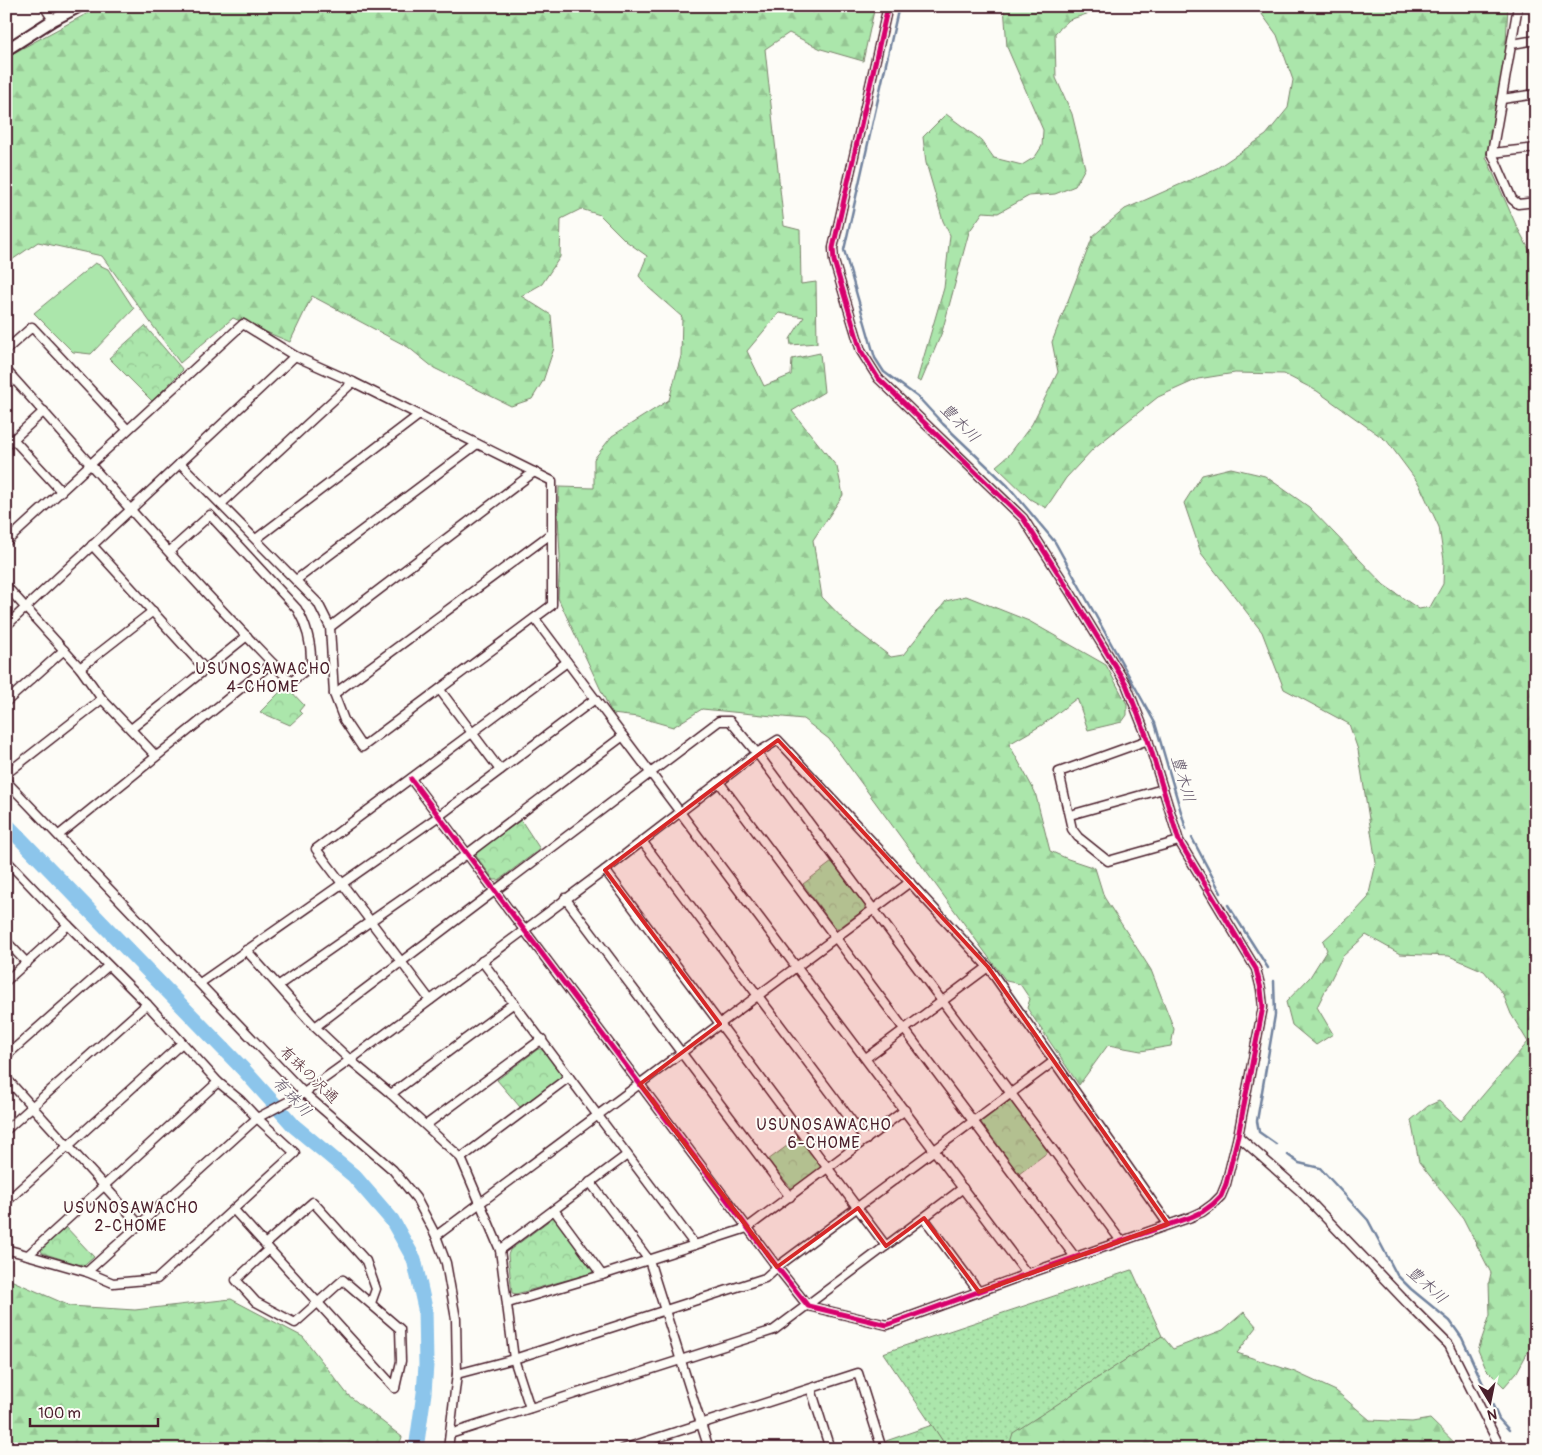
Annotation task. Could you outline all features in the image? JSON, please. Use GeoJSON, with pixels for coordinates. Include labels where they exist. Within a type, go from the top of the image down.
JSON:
{"type":"FeatureCollection","features":[{"type":"Feature","properties":{"kind":"street"},"geometry":{"type":"LineString","coordinates":[[44,6],[53,20]]}},
{"type":"Feature","properties":{"kind":"street"},"geometry":{"type":"LineString","coordinates":[[6,50],[53,20],[80,6]]}},
{"type":"Feature","properties":{"kind":"street"},"geometry":{"type":"LineString","coordinates":[[411,779],[747,1228],[808,1306],[887,1325],[1202,1212],[1220,1196],[1226,1184],[1238,1136],[1263,1007],[1259,977],[1256,969],[1179,841],[1148,740],[1126,684],[1023,518],[878,378],[861,351],[834,261],[833,248],[888,6]]}},
{"type":"Feature","properties":{"kind":"street"},"geometry":{"type":"LineString","coordinates":[[1518,6],[1492,153],[1512,199],[1518,204],[1536,202]]}},
{"type":"Feature","properties":{"kind":"street"},"geometry":{"type":"LineString","coordinates":[[1512,44],[1536,40]]}},
{"type":"Feature","properties":{"kind":"street"},"geometry":{"type":"LineString","coordinates":[[1502,99],[1536,94]]}},
{"type":"Feature","properties":{"kind":"street"},"geometry":{"type":"LineString","coordinates":[[1492,153],[1536,148]]}},
{"type":"Feature","properties":{"kind":"street"},"geometry":{"type":"LineString","coordinates":[[6,542],[243,324],[295,356],[353,382],[552,481],[552,605],[362,747],[344,720],[334,694],[330,627],[318,603],[180,462]]}},
{"type":"Feature","properties":{"kind":"street"},"geometry":{"type":"LineString","coordinates":[[6,350],[32,327],[127,429]]}},
{"type":"Feature","properties":{"kind":"street"},"geometry":{"type":"LineString","coordinates":[[6,626],[295,356]]}},
{"type":"Feature","properties":{"kind":"street"},"geometry":{"type":"LineString","coordinates":[[6,370],[169,552],[291,682],[311,666],[312,652],[306,624],[297,609],[210,515],[169,552]]}},
{"type":"Feature","properties":{"kind":"street"},"geometry":{"type":"LineString","coordinates":[[221,504],[353,382]]}},
{"type":"Feature","properties":{"kind":"street"},"geometry":{"type":"LineString","coordinates":[[6,446],[44,411]]}},
{"type":"Feature","properties":{"kind":"street"},"geometry":{"type":"LineString","coordinates":[[256,539],[420,415]]}},
{"type":"Feature","properties":{"kind":"street"},"geometry":{"type":"LineString","coordinates":[[13,439],[61,491]]}},
{"type":"Feature","properties":{"kind":"street"},"geometry":{"type":"LineString","coordinates":[[296,580],[477,444]]}},
{"type":"Feature","properties":{"kind":"street"},"geometry":{"type":"LineString","coordinates":[[330,627],[534,472]]}},
{"type":"Feature","properties":{"kind":"street"},"geometry":{"type":"LineString","coordinates":[[334,694],[552,533]]}},
{"type":"Feature","properties":{"kind":"street"},"geometry":{"type":"LineString","coordinates":[[92,545],[154,611],[205,670]]}},
{"type":"Feature","properties":{"kind":"street"},"geometry":{"type":"LineString","coordinates":[[6,586],[27,607],[80,668],[102,699],[156,756]]}},
{"type":"Feature","properties":{"kind":"street"},"geometry":{"type":"LineString","coordinates":[[80,668],[154,611]]}},
{"type":"Feature","properties":{"kind":"street"},"geometry":{"type":"LineString","coordinates":[[535,619],[652,772],[680,812],[1027,1274]]}},
{"type":"Feature","properties":{"kind":"street"},"geometry":{"type":"LineString","coordinates":[[131,729],[247,636]]}},
{"type":"Feature","properties":{"kind":"street"},"geometry":{"type":"LineString","coordinates":[[6,702],[64,650]]}},
{"type":"Feature","properties":{"kind":"street"},"geometry":{"type":"LineString","coordinates":[[430,1000],[316,849],[568,662]]}},
{"type":"Feature","properties":{"kind":"street"},"geometry":{"type":"LineString","coordinates":[[59,836],[272,663]]}},
{"type":"Feature","properties":{"kind":"street"},"geometry":{"type":"LineString","coordinates":[[440,690],[500,770]]}},
{"type":"Feature","properties":{"kind":"street"},"geometry":{"type":"LineString","coordinates":[[6,774],[102,699]]}},
{"type":"Feature","properties":{"kind":"street"},"geometry":{"type":"LineString","coordinates":[[200,983],[439,816],[595,699]]}},
{"type":"Feature","properties":{"kind":"street"},"geometry":{"type":"LineString","coordinates":[[315,1027],[718,721],[730,721],[757,753],[1121,1241]]}},
{"type":"Feature","properties":{"kind":"street"},"geometry":{"type":"LineString","coordinates":[[278,985],[467,854],[623,736]]}},
{"type":"Feature","properties":{"kind":"street"},"geometry":{"type":"LineString","coordinates":[[86,1272],[260,1117],[304,1092],[350,1060],[605,870],[757,753],[778,740],[988,967],[1168,1224]]}},
{"type":"Feature","properties":{"kind":"street"},"geometry":{"type":"LineString","coordinates":[[1148,740],[1059,772],[1072,830],[1108,861],[1179,841]]}},
{"type":"Feature","properties":{"kind":"street","name":"有珠の沢通"},"geometry":{"type":"LineString","coordinates":[[6,781],[304,1092],[393,1170],[416,1198],[436,1236],[446,1263],[456,1319],[457,1374],[448,1449]]}},
{"type":"Feature","properties":{"kind":"street"},"geometry":{"type":"LineString","coordinates":[[719,782],[1075,1257]]}},
{"type":"Feature","properties":{"kind":"street"},"geometry":{"type":"LineString","coordinates":[[1070,815],[1163,790]]}},
{"type":"Feature","properties":{"kind":"street"},"geometry":{"type":"LineString","coordinates":[[642,841],[866,1140]]}},
{"type":"Feature","properties":{"kind":"street"},"geometry":{"type":"LineString","coordinates":[[6,860],[147,1004],[218,1082],[260,1117],[295,1153],[157,1279],[113,1283],[86,1272],[6,1249]]}},
{"type":"Feature","properties":{"kind":"street"},"geometry":{"type":"LineString","coordinates":[[605,870],[886,1246]]}},
{"type":"Feature","properties":{"kind":"street"},"geometry":{"type":"LineString","coordinates":[[436,1236],[910,882]]}},
{"type":"Feature","properties":{"kind":"street"},"geometry":{"type":"LineString","coordinates":[[566,898],[790,1196]]}},
{"type":"Feature","properties":{"kind":"street"},"geometry":{"type":"LineString","coordinates":[[6,981],[68,925]]}},
{"type":"Feature","properties":{"kind":"street"},"geometry":{"type":"LineString","coordinates":[[6,941],[27,963]]}},
{"type":"Feature","properties":{"kind":"street"},"geometry":{"type":"LineString","coordinates":[[246,950],[315,1027],[461,1158],[500,1250],[514,1359],[530,1408]]}},
{"type":"Feature","properties":{"kind":"street"},"geometry":{"type":"LineString","coordinates":[[482,961],[695,1245]]}},
{"type":"Feature","properties":{"kind":"street"},"geometry":{"type":"LineString","coordinates":[[6,1056],[108,966]]}},
{"type":"Feature","properties":{"kind":"street"},"geometry":{"type":"LineString","coordinates":[[866,1058],[988,967]]}},
{"type":"Feature","properties":{"kind":"street"},"geometry":{"type":"LineString","coordinates":[[391,1094],[514,1003]]}},
{"type":"Feature","properties":{"kind":"street"},"geometry":{"type":"LineString","coordinates":[[6,1130],[147,1004]]}},
{"type":"Feature","properties":{"kind":"street"},"geometry":{"type":"LineString","coordinates":[[426,1125],[542,1039]]}},
{"type":"Feature","properties":{"kind":"street"},"geometry":{"type":"LineString","coordinates":[[6,1202],[182,1043]]}},
{"type":"Feature","properties":{"kind":"street"},"geometry":{"type":"LineString","coordinates":[[457,1374],[514,1359],[765,1278],[933,1149],[1053,1062]]}},
{"type":"Feature","properties":{"kind":"street"},"geometry":{"type":"LineString","coordinates":[[461,1158],[569,1077]]}},
{"type":"Feature","properties":{"kind":"street"},"geometry":{"type":"LineString","coordinates":[[6,1078],[139,1224]]}},
{"type":"Feature","properties":{"kind":"street"},"geometry":{"type":"LineString","coordinates":[[28,1255],[218,1082]]}},
{"type":"Feature","properties":{"kind":"street"},"geometry":{"type":"LineString","coordinates":[[508,1303],[602,1276],[747,1228],[905,1110]]}},
{"type":"Feature","properties":{"kind":"street"},"geometry":{"type":"LineString","coordinates":[[1238,1136],[1300,1191],[1449,1345],[1501,1449]]}},
{"type":"Feature","properties":{"kind":"street"},"geometry":{"type":"LineString","coordinates":[[500,1250],[627,1155]]}},
{"type":"Feature","properties":{"kind":"street"},"geometry":{"type":"LineString","coordinates":[[590,1182],[649,1260],[709,1449]]}},
{"type":"Feature","properties":{"kind":"street"},"geometry":{"type":"LineString","coordinates":[[450,1434],[774,1330],[963,1188]]}},
{"type":"Feature","properties":{"kind":"street"},"geometry":{"type":"LineString","coordinates":[[234,1210],[267,1247],[318,1304],[395,1388],[401,1361],[400,1329],[343,1280],[318,1304],[295,1323],[256,1302],[236,1280],[267,1247],[313,1202],[366,1261],[376,1289],[371,1303]]}},
{"type":"Feature","properties":{"kind":"street"},"geometry":{"type":"LineString","coordinates":[[554,1210],[602,1276]]}},
{"type":"Feature","properties":{"kind":"street"},"geometry":{"type":"LineString","coordinates":[[924,1218],[979,1292]]}},
{"type":"Feature","properties":{"kind":"street"},"geometry":{"type":"LineString","coordinates":[[624,1449],[858,1373],[882,1449]]}},
{"type":"Feature","properties":{"kind":"street"},"geometry":{"type":"LineString","coordinates":[[811,1389],[830,1449]]}},
{"type":"Feature","properties":{"kind":"highlighted area"},"geometry":{"type":"Polygon","coordinates":[[[778,740],[988,967],[1168,1224],[979,1292],[924,1218],[886,1246],[858,1208],[777,1267],[640,1084],[720,1024],[605,870],[778,740]]]}},
{"type":"Feature","properties":{"kind":"green space"},"geometry":{"type":"Polygon","coordinates":[[[101,6],[804,6],[813,13],[817,6],[875,6],[863,61],[821,49],[789,33],[765,49],[784,226],[800,230],[801,284],[816,282],[817,343],[791,345],[790,339],[804,317],[779,313],[747,351],[764,386],[791,375],[792,359],[820,353],[824,392],[792,411],[837,467],[843,495],[813,540],[822,597],[849,625],[891,657],[903,655],[946,601],[966,596],[1029,621],[1106,665],[1127,704],[1127,715],[1122,722],[1088,730],[1077,698],[1042,725],[1009,744],[1035,792],[1050,851],[1095,868],[1104,897],[1151,970],[1174,1029],[1171,1046],[1141,1051],[1108,1045],[1079,1085],[1027,1008],[1030,999],[1020,984],[1006,981],[829,739],[803,719],[702,709],[673,727],[638,717],[612,714],[558,598],[560,557],[559,487],[594,488],[594,459],[612,436],[669,400],[681,356],[682,317],[649,288],[639,276],[647,256],[626,241],[600,215],[581,209],[561,219],[560,257],[542,284],[521,296],[551,315],[554,348],[543,381],[532,399],[511,406],[434,368],[408,347],[312,296],[290,342],[233,318],[180,363],[102,256],[38,242],[6,264],[6,57],[101,6]]]}},
{"type":"Feature","properties":{"kind":"green space"},"geometry":{"type":"Polygon","coordinates":[[[1004,6],[1104,6],[1101,9],[1069,20],[1055,33],[1056,78],[1072,114],[1085,168],[1075,186],[1055,194],[1029,196],[998,213],[983,212],[969,232],[942,332],[921,382],[917,380],[944,288],[950,235],[943,221],[926,163],[923,137],[946,114],[981,140],[994,158],[1022,165],[1035,157],[1042,146],[1043,130],[1007,47],[1004,6]]]}},
{"type":"Feature","properties":{"kind":"green space"},"geometry":{"type":"Polygon","coordinates":[[[1256,6],[1508,6],[1505,59],[1486,157],[1516,225],[1536,262],[1536,1346],[1530,1348],[1517,1372],[1504,1387],[1486,1369],[1478,1350],[1490,1315],[1489,1282],[1491,1273],[1463,1218],[1419,1162],[1411,1120],[1428,1106],[1439,1101],[1461,1121],[1528,1042],[1511,1014],[1503,994],[1484,971],[1449,956],[1400,954],[1366,935],[1342,957],[1317,1007],[1333,1034],[1316,1045],[1292,1025],[1286,1002],[1310,977],[1327,950],[1323,941],[1368,898],[1376,863],[1358,750],[1349,724],[1284,689],[1262,632],[1201,553],[1184,503],[1202,475],[1231,468],[1265,476],[1309,507],[1384,585],[1419,609],[1430,607],[1443,584],[1444,560],[1439,527],[1419,484],[1387,441],[1317,391],[1284,374],[1235,373],[1198,379],[1158,397],[1094,448],[1066,478],[1046,508],[1030,499],[996,466],[1009,455],[1032,424],[1058,372],[1052,342],[1093,236],[1125,209],[1217,168],[1266,135],[1288,108],[1293,80],[1277,35],[1256,6]]]}},
{"type":"Feature","properties":{"kind":"green space"},"geometry":{"type":"Polygon","coordinates":[[[95,263],[108,269],[134,309],[91,354],[73,352],[34,313],[95,263]]]}},
{"type":"Feature","properties":{"kind":"green space"},"geometry":{"type":"Polygon","coordinates":[[[145,326],[183,370],[152,401],[109,358],[145,326]]]}},
{"type":"Feature","properties":{"kind":"green space"},"geometry":{"type":"Polygon","coordinates":[[[286,686],[304,705],[299,711],[302,714],[290,725],[260,712],[286,686]]]}},
{"type":"Feature","properties":{"kind":"green space"},"geometry":{"type":"Polygon","coordinates":[[[521,820],[540,849],[499,880],[494,880],[476,856],[477,852],[521,820]]]}},
{"type":"Feature","properties":{"kind":"green space"},"geometry":{"type":"Polygon","coordinates":[[[832,862],[865,906],[865,909],[839,928],[835,928],[803,884],[832,862]]]}},
{"type":"Feature","properties":{"kind":"green space"},"geometry":{"type":"Polygon","coordinates":[[[538,1049],[542,1049],[561,1074],[561,1078],[520,1107],[497,1080],[538,1049]]]}},
{"type":"Feature","properties":{"kind":"green space"},"geometry":{"type":"Polygon","coordinates":[[[1010,1100],[1048,1152],[1019,1174],[980,1121],[1010,1100]]]}},
{"type":"Feature","properties":{"kind":"green space"},"geometry":{"type":"Polygon","coordinates":[[[799,1137],[821,1166],[821,1169],[795,1189],[791,1188],[768,1160],[799,1137]]]}},
{"type":"Feature","properties":{"kind":"green space"},"geometry":{"type":"Polygon","coordinates":[[[555,1216],[594,1269],[592,1273],[516,1294],[512,1293],[508,1255],[510,1250],[555,1216]]]}},
{"type":"Feature","properties":{"kind":"green space"},"geometry":{"type":"Polygon","coordinates":[[[65,1226],[94,1257],[84,1266],[42,1253],[41,1249],[65,1226]]]}},
{"type":"Feature","properties":{"kind":"green space"},"geometry":{"type":"Polygon","coordinates":[[[1132,1270],[1162,1336],[1014,1433],[1008,1449],[948,1449],[883,1353],[1132,1270]]]}},
{"type":"Feature","properties":{"kind":"green space"},"geometry":{"type":"Polygon","coordinates":[[[6,1278],[70,1306],[135,1310],[231,1299],[303,1337],[348,1395],[402,1437],[398,1449],[6,1449],[6,1278]]]}},
{"type":"Feature","properties":{"kind":"green space"},"geometry":{"type":"Polygon","coordinates":[[[1244,1312],[1257,1327],[1237,1353],[1295,1372],[1336,1391],[1370,1420],[1412,1422],[1430,1419],[1461,1449],[1008,1449],[1013,1433],[1162,1336],[1173,1349],[1223,1330],[1244,1312]]]}},
{"type":"Feature","properties":{"kind":"green space"},"geometry":{"type":"Polygon","coordinates":[[[932,1425],[948,1449],[888,1449],[886,1441],[932,1425]]]}},
{"type":"Feature","properties":{"kind":"waterway","name":"豊木川"},"geometry":{"type":"LineString","coordinates":[[899,6],[844,250],[875,358],[884,372],[919,398],[943,424],[1008,486],[1055,542],[1155,723],[1186,829]]}},
{"type":"Feature","properties":{"kind":"waterway","name":"有珠川"},"geometry":{"type":"LineString","coordinates":[[6,824],[243,1069],[294,1126],[354,1176],[392,1220],[414,1259],[425,1308],[426,1365],[416,1449]]}},
{"type":"Feature","properties":{"kind":"waterway","name":"豊木川"},"geometry":{"type":"LineString","coordinates":[[1192,838],[1221,893]]}},
{"type":"Feature","properties":{"kind":"waterway","name":"豊木川"},"geometry":{"type":"LineString","coordinates":[[1228,905],[1268,968]]}},
{"type":"Feature","properties":{"kind":"waterway","name":"豊木川"},"geometry":{"type":"LineString","coordinates":[[1274,981],[1275,1015],[1257,1121],[1259,1132],[1276,1144]]}},
{"type":"Feature","properties":{"kind":"waterway","name":"豊木川"},"geometry":{"type":"LineString","coordinates":[[1288,1155],[1299,1163],[1320,1168],[1368,1220],[1397,1275],[1450,1321],[1462,1338],[1499,1419],[1509,1430]]}},
{"type":"Feature","properties":{"kind":"cycle path"},"geometry":{"type":"LineString","coordinates":[[411,779],[808,1306],[887,1325],[1191,1217],[1202,1212],[1221,1196],[1226,1184],[1238,1136],[1263,1007],[1256,969],[1179,841],[1148,740],[1126,684],[1023,518],[878,378],[861,351],[834,261],[833,248],[888,6]]}},
{"type":"Feature","properties":{"kind":"district","name":"USUNOSAWACHO 4-CHOME"},"geometry":{"type":"Point","coordinates":[263,678]}},
{"type":"Feature","properties":{"kind":"district","name":"USUNOSAWACHO 6-CHOME"},"geometry":{"type":"Point","coordinates":[824,1134]}},
{"type":"Feature","properties":{"kind":"district","name":"USUNOSAWACHO 2-CHOME"},"geometry":{"type":"Point","coordinates":[131,1217]}}]}
